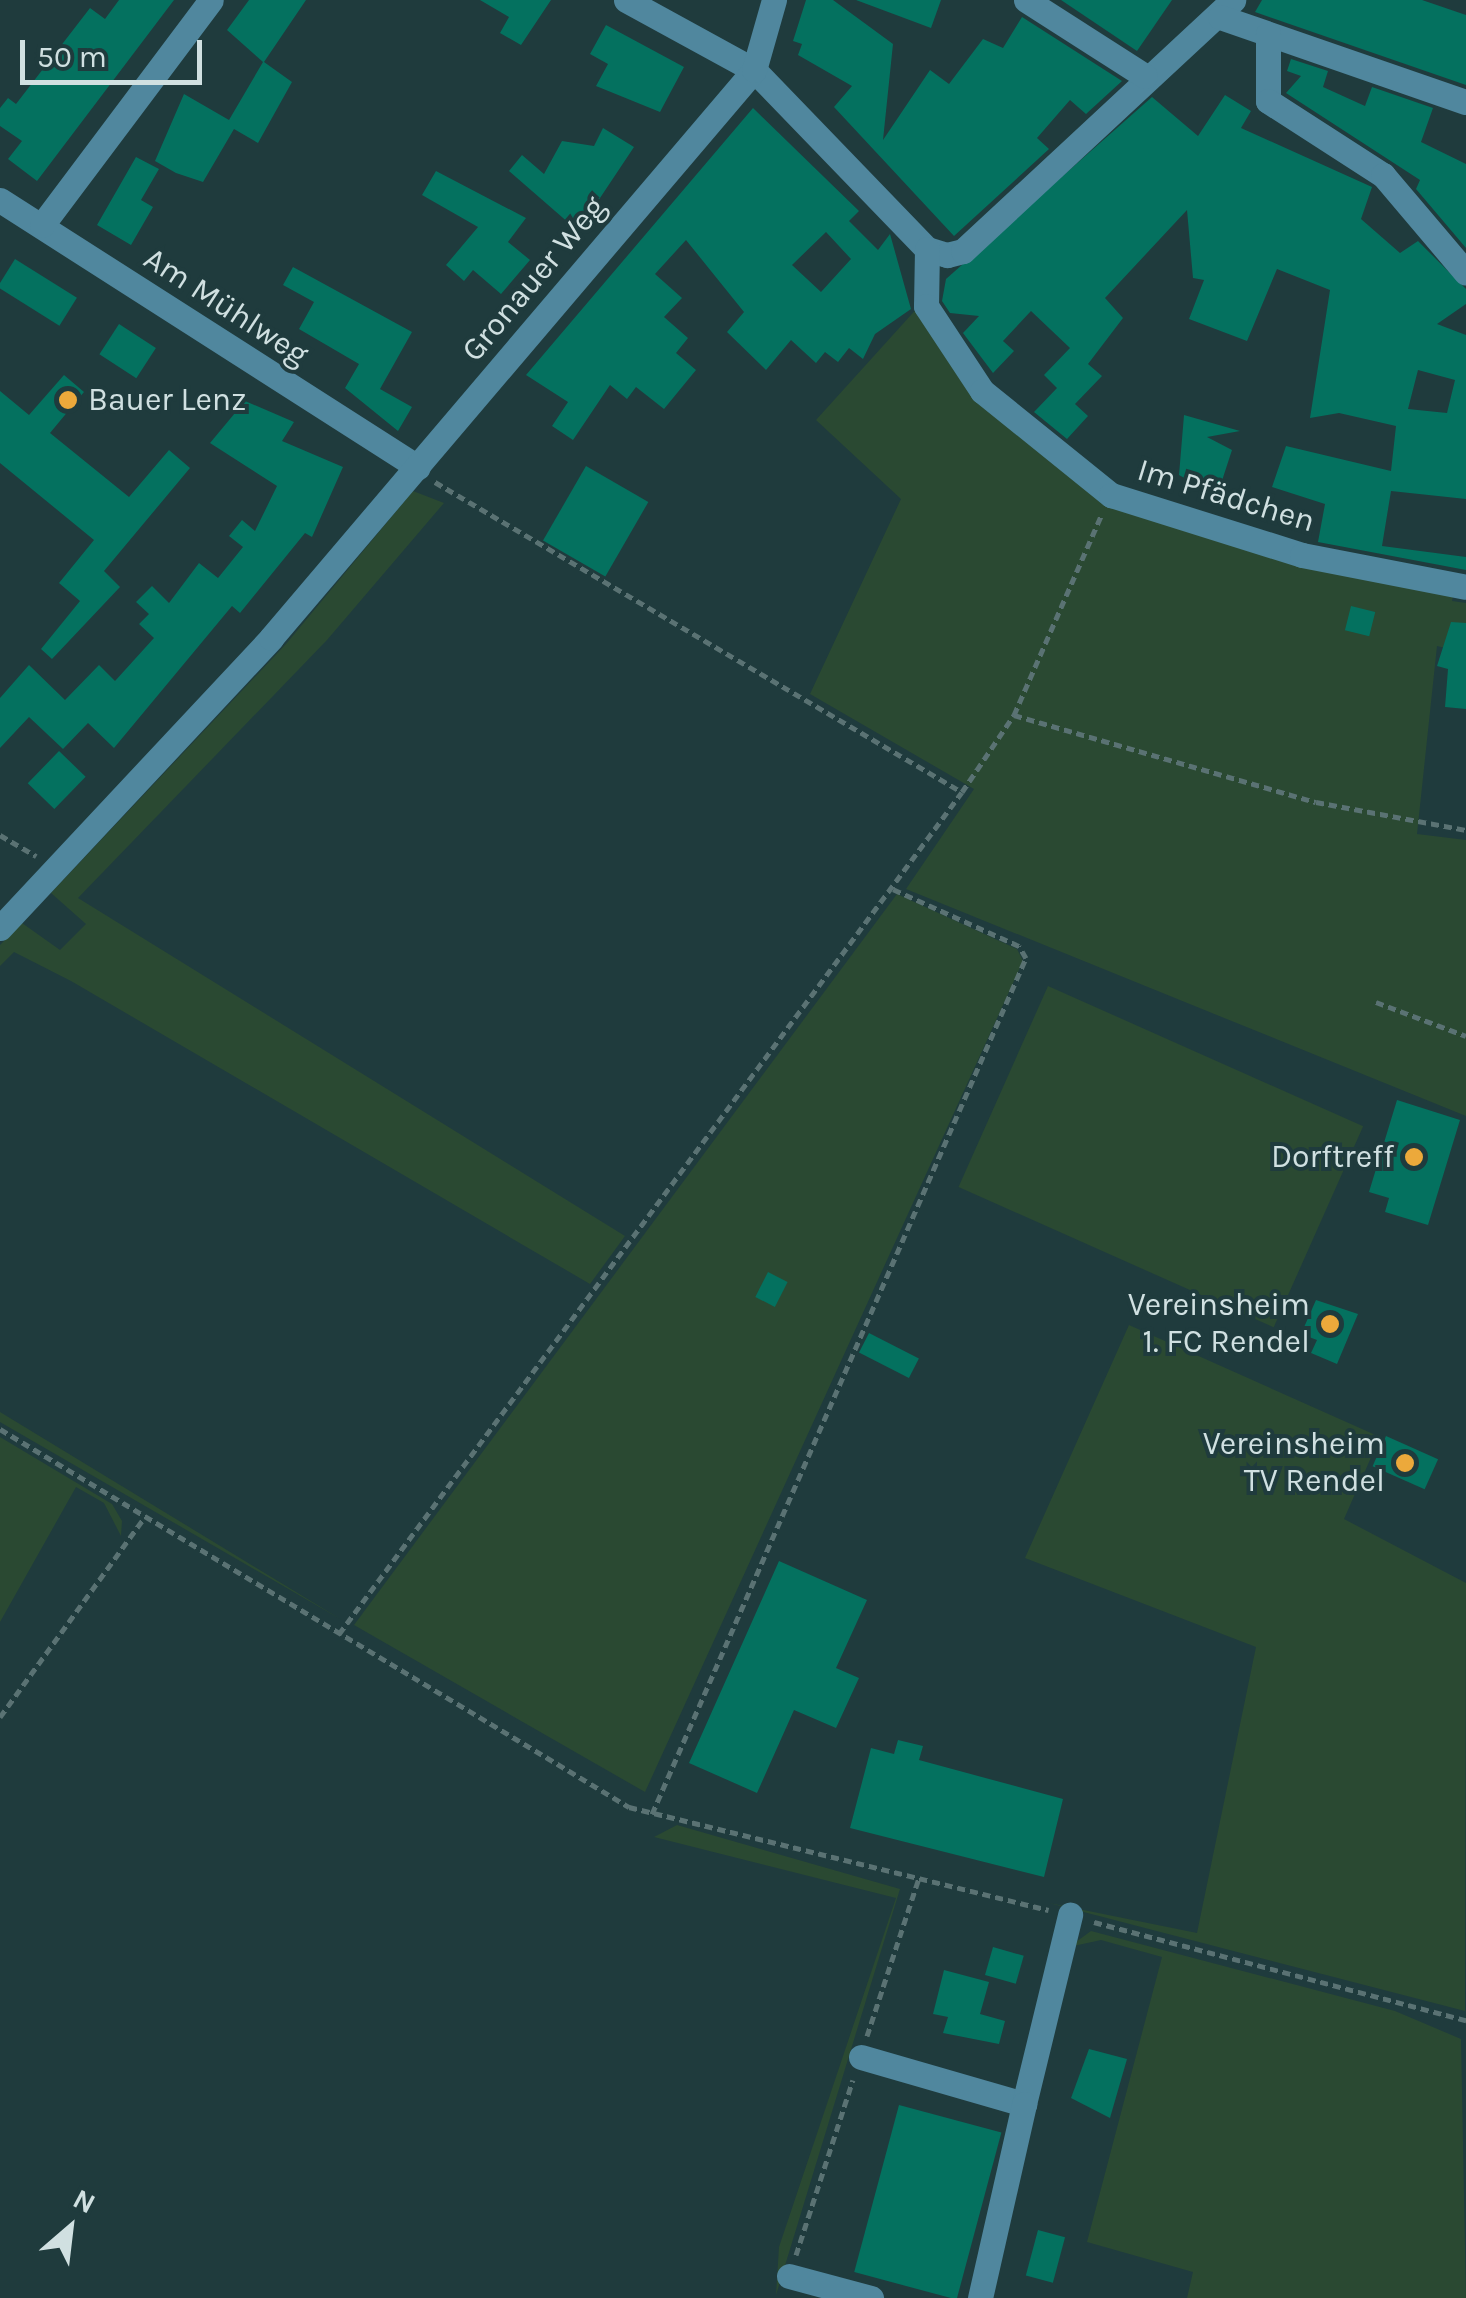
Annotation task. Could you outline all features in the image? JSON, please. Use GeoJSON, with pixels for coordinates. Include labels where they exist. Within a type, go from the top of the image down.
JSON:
{"type":"FeatureCollection","features":[{"type":"Feature","properties":{"kind":"street"},"geometry":{"type":"LineString","coordinates":[[42,225],[211,0]]}},
{"type":"Feature","properties":{"kind":"street"},"geometry":{"type":"LineString","coordinates":[[626,0],[754,70],[926,249],[963,251],[1145,76],[1226,8],[1268,34],[1466,102]]}},
{"type":"Feature","properties":{"kind":"street"},"geometry":{"type":"LineString","coordinates":[[754,70],[774,0]]}},
{"type":"Feature","properties":{"kind":"street"},"geometry":{"type":"LineString","coordinates":[[1026,0],[1145,76]]}},
{"type":"Feature","properties":{"kind":"street"},"geometry":{"type":"LineString","coordinates":[[1268,34],[1268,101],[1383,175],[1466,273]]}},
{"type":"Feature","properties":{"kind":"street","name":"Gronauer Weg"},"geometry":{"type":"LineString","coordinates":[[0,928],[418,467],[754,70]]}},
{"type":"Feature","properties":{"kind":"street","name":"Am Mühlweg"},"geometry":{"type":"LineString","coordinates":[[0,200],[418,467]]}},
{"type":"Feature","properties":{"kind":"street","name":"Im Pfädchen"},"geometry":{"type":"LineString","coordinates":[[926,249],[926,306],[982,391],[1111,495],[1302,554],[1466,587]]}},
{"type":"Feature","properties":{"kind":"street"},"geometry":{"type":"LineString","coordinates":[[980,2298],[1070,1915]]}},
{"type":"Feature","properties":{"kind":"street"},"geometry":{"type":"LineString","coordinates":[[861,2057],[1024,2104]]}},
{"type":"Feature","properties":{"kind":"street"},"geometry":{"type":"LineString","coordinates":[[790,2276],[871,2298]]}},
{"type":"Feature","properties":{"kind":"path"},"geometry":{"type":"LineString","coordinates":[[418,467],[962,792]]}},
{"type":"Feature","properties":{"kind":"path"},"geometry":{"type":"LineString","coordinates":[[338,1634],[962,792],[1014,714],[1111,495]]}},
{"type":"Feature","properties":{"kind":"path"},"geometry":{"type":"LineString","coordinates":[[1014,714],[1316,802],[1466,830]]}},
{"type":"Feature","properties":{"kind":"path"},"geometry":{"type":"LineString","coordinates":[[0,835],[58,868]]}},
{"type":"Feature","properties":{"kind":"path"},"geometry":{"type":"LineString","coordinates":[[651,1815],[1026,958],[1019,946],[893,889]]}},
{"type":"Feature","properties":{"kind":"path"},"geometry":{"type":"LineString","coordinates":[[1376,1002],[1466,1036]]}},
{"type":"Feature","properties":{"kind":"path"},"geometry":{"type":"LineString","coordinates":[[0,1429],[338,1634],[651,1815],[1070,1915],[1466,2020]]}},
{"type":"Feature","properties":{"kind":"path"},"geometry":{"type":"LineString","coordinates":[[0,1717],[145,1517]]}},
{"type":"Feature","properties":{"kind":"path"},"geometry":{"type":"LineString","coordinates":[[790,2276],[919,1878]]}},
{"type":"Feature","properties":{"kind":"green space"},"geometry":{"type":"Polygon","coordinates":[[[920,305],[973,388],[1102,495],[1454,591],[1452,601],[1466,603],[1466,653],[1437,646],[1417,834],[1466,840],[1466,1116],[906,889],[974,789],[810,694],[901,499],[816,420],[920,305]]]}},
{"type":"Feature","properties":{"kind":"green space"},"geometry":{"type":"Polygon","coordinates":[[[413,491],[444,503],[327,640],[78,898],[625,1236],[590,1284],[71,981],[14,952],[0,966],[0,945],[22,923],[60,950],[86,924],[51,893],[286,644],[413,491]]]}},
{"type":"Feature","properties":{"kind":"green space"},"geometry":{"type":"Polygon","coordinates":[[[897,894],[1017,949],[1023,961],[645,1792],[354,1625],[897,894]]]}},
{"type":"Feature","properties":{"kind":"green space"},"geometry":{"type":"Polygon","coordinates":[[[1048,986],[1363,1126],[1274,1327],[959,1187],[1048,986]]]}},
{"type":"Feature","properties":{"kind":"green space"},"geometry":{"type":"Polygon","coordinates":[[[1129,1325],[1380,1437],[1344,1519],[1466,1583],[1465,2011],[1049,1903],[1197,1933],[1256,1647],[1025,1558],[1129,1325]]]}},
{"type":"Feature","properties":{"kind":"green space"},"geometry":{"type":"Polygon","coordinates":[[[0,1412],[342,1620],[0,1422],[0,1412]]]}},
{"type":"Feature","properties":{"kind":"green space"},"geometry":{"type":"Polygon","coordinates":[[[0,1437],[112,1504],[122,1521],[121,1536],[104,1503],[76,1487],[0,1622],[0,1437]]]}},
{"type":"Feature","properties":{"kind":"green space"},"geometry":{"type":"Polygon","coordinates":[[[677,1825],[900,1889],[776,2295],[779,2247],[896,1898],[654,1837],[677,1825]]]}},
{"type":"Feature","properties":{"kind":"green space"},"geometry":{"type":"Polygon","coordinates":[[[1091,1931],[1395,2011],[1461,2039],[1466,2298],[1187,2298],[1193,2272],[1087,2242],[1162,1957],[1101,1940],[1069,1947],[1091,1931]]]}},
{"type":"Feature","properties":{"kind":"building"},"geometry":{"type":"Polygon","coordinates":[[[119,0],[174,0],[37,181],[8,159],[22,141],[0,126],[0,108],[8,98],[16,104],[90,8],[105,19],[119,0]]]}},
{"type":"Feature","properties":{"kind":"building"},"geometry":{"type":"Polygon","coordinates":[[[249,0],[306,0],[264,62],[292,82],[258,143],[234,129],[203,182],[176,173],[155,161],[184,94],[229,120],[263,62],[227,30],[249,0]]]}},
{"type":"Feature","properties":{"kind":"building"},"geometry":{"type":"Polygon","coordinates":[[[480,0],[551,0],[521,45],[500,33],[509,17],[480,0]]]}},
{"type":"Feature","properties":{"kind":"building"},"geometry":{"type":"Polygon","coordinates":[[[806,0],[833,0],[893,44],[883,140],[930,70],[949,84],[983,39],[1003,48],[1022,17],[1122,81],[1086,114],[1070,100],[1037,138],[1049,149],[954,236],[834,107],[852,86],[798,55],[802,44],[793,41],[806,0]]]}},
{"type":"Feature","properties":{"kind":"building"},"geometry":{"type":"Polygon","coordinates":[[[856,0],[941,0],[931,28],[856,0]]]}},
{"type":"Feature","properties":{"kind":"building"},"geometry":{"type":"Polygon","coordinates":[[[1061,0],[1172,0],[1137,51],[1061,0]]]}},
{"type":"Feature","properties":{"kind":"building"},"geometry":{"type":"Polygon","coordinates":[[[1262,0],[1422,0],[1466,15],[1466,85],[1255,12],[1262,0]]]}},
{"type":"Feature","properties":{"kind":"building"},"geometry":{"type":"Polygon","coordinates":[[[606,25],[684,67],[660,112],[596,86],[608,64],[590,54],[606,25]]]}},
{"type":"Feature","properties":{"kind":"building"},"geometry":{"type":"Polygon","coordinates":[[[1291,59],[1328,71],[1323,87],[1365,106],[1372,87],[1433,108],[1421,142],[1466,164],[1466,248],[1416,189],[1420,180],[1286,93],[1301,76],[1287,71],[1291,59]]]}},
{"type":"Feature","properties":{"kind":"building"},"geometry":{"type":"Polygon","coordinates":[[[1225,95],[1251,111],[1241,128],[1372,187],[1361,219],[1400,253],[1418,241],[1466,289],[1466,304],[1437,324],[1466,335],[1466,499],[1391,491],[1382,546],[1466,557],[1466,570],[1318,542],[1325,504],[1272,487],[1286,446],[1391,471],[1396,426],[1339,413],[1310,418],[1330,290],[1277,269],[1247,341],[1189,319],[1204,280],[1193,278],[1187,210],[1105,298],[1123,318],[1088,364],[1102,376],[1075,404],[1088,416],[1067,439],[1034,412],[1057,388],[1044,375],[1070,348],[1031,311],[1003,341],[1014,351],[993,373],[963,333],[979,316],[950,313],[942,301],[946,279],[1152,97],[1198,136],[1225,95]],[[1418,370],[1408,409],[1447,413],[1455,380],[1418,370]]]}},
{"type":"Feature","properties":{"kind":"building"},"geometry":{"type":"Polygon","coordinates":[[[753,108],[859,211],[849,221],[878,250],[890,234],[911,309],[875,334],[863,359],[849,348],[838,362],[825,352],[816,363],[791,340],[766,370],[727,332],[744,312],[686,240],[655,274],[682,298],[664,317],[688,338],[676,353],[696,370],[664,409],[636,387],[627,399],[610,385],[573,440],[552,426],[568,402],[526,375],[753,108]],[[826,232],[792,265],[821,292],[851,259],[826,232]]]}},
{"type":"Feature","properties":{"kind":"building"},"geometry":{"type":"Polygon","coordinates":[[[603,128],[634,147],[578,231],[509,171],[522,155],[544,174],[562,141],[594,146],[603,128]]]}},
{"type":"Feature","properties":{"kind":"building"},"geometry":{"type":"Polygon","coordinates":[[[136,157],[159,169],[141,200],[153,207],[131,245],[97,225],[136,157]]]}},
{"type":"Feature","properties":{"kind":"building"},"geometry":{"type":"Polygon","coordinates":[[[436,171],[526,218],[508,242],[530,260],[501,294],[473,270],[464,281],[446,265],[478,227],[422,195],[436,171]]]}},
{"type":"Feature","properties":{"kind":"building"},"geometry":{"type":"Polygon","coordinates":[[[15,259],[77,298],[59,326],[0,289],[15,259]]]}},
{"type":"Feature","properties":{"kind":"building"},"geometry":{"type":"Polygon","coordinates":[[[293,267],[412,332],[380,389],[412,407],[398,431],[345,388],[359,364],[299,329],[314,302],[283,285],[293,267]]]}},
{"type":"Feature","properties":{"kind":"building"},"geometry":{"type":"Polygon","coordinates":[[[119,324],[156,348],[136,378],[99,354],[119,324]]]}},
{"type":"Feature","properties":{"kind":"building"},"geometry":{"type":"Polygon","coordinates":[[[64,375],[84,392],[50,433],[129,497],[169,450],[190,468],[104,571],[120,587],[52,659],[41,649],[80,601],[59,583],[94,540],[0,463],[0,391],[29,415],[64,375]]]}},
{"type":"Feature","properties":{"kind":"building"},"geometry":{"type":"Polygon","coordinates":[[[245,401],[294,422],[282,441],[343,467],[312,537],[305,533],[240,613],[232,606],[114,748],[88,723],[63,749],[29,717],[0,748],[0,698],[29,665],[65,700],[99,665],[115,681],[154,638],[139,624],[149,614],[136,602],[152,586],[169,603],[199,563],[218,578],[243,547],[229,536],[242,520],[255,531],[277,486],[210,443],[245,401]]]}},
{"type":"Feature","properties":{"kind":"building"},"geometry":{"type":"Polygon","coordinates":[[[1184,415],[1240,431],[1207,437],[1232,450],[1217,496],[1179,475],[1184,415]]]}},
{"type":"Feature","properties":{"kind":"building"},"geometry":{"type":"Polygon","coordinates":[[[586,466],[648,502],[605,576],[543,540],[586,466]]]}},
{"type":"Feature","properties":{"kind":"building"},"geometry":{"type":"Polygon","coordinates":[[[1351,606],[1375,612],[1369,636],[1345,630],[1351,606]]]}},
{"type":"Feature","properties":{"kind":"building"},"geometry":{"type":"Polygon","coordinates":[[[1451,622],[1466,623],[1466,709],[1445,707],[1448,669],[1437,666],[1451,622]]]}},
{"type":"Feature","properties":{"kind":"building"},"geometry":{"type":"Polygon","coordinates":[[[59,751],[86,777],[54,809],[28,783],[59,751]]]}},
{"type":"Feature","properties":{"kind":"building","name":"Dorftreff"},"geometry":{"type":"Polygon","coordinates":[[[1397,1100],[1460,1120],[1428,1225],[1385,1212],[1389,1198],[1369,1192],[1397,1100]]]}},
{"type":"Feature","properties":{"kind":"building"},"geometry":{"type":"Polygon","coordinates":[[[768,1272],[788,1282],[775,1307],[755,1297],[768,1272]]]}},
{"type":"Feature","properties":{"kind":"building","name":"Vereinsheim 1. FC Rendel"},"geometry":{"type":"Polygon","coordinates":[[[1316,1300],[1358,1314],[1337,1364],[1311,1353],[1317,1340],[1301,1334],[1316,1300]]]}},
{"type":"Feature","properties":{"kind":"building"},"geometry":{"type":"Polygon","coordinates":[[[869,1333],[919,1358],[909,1378],[859,1353],[869,1333]]]}},
{"type":"Feature","properties":{"kind":"building","name":"Vereinsheim TV Rendel"},"geometry":{"type":"Polygon","coordinates":[[[1386,1436],[1438,1459],[1425,1489],[1373,1466],[1386,1436]]]}},
{"type":"Feature","properties":{"kind":"building"},"geometry":{"type":"Polygon","coordinates":[[[779,1561],[867,1600],[836,1668],[859,1678],[836,1728],[794,1710],[757,1793],[689,1763],[779,1561]]]}},
{"type":"Feature","properties":{"kind":"building"},"geometry":{"type":"Polygon","coordinates":[[[898,1740],[923,1746],[919,1760],[1063,1799],[1044,1877],[850,1828],[871,1748],[894,1754],[898,1740]]]}},
{"type":"Feature","properties":{"kind":"building"},"geometry":{"type":"Polygon","coordinates":[[[993,1947],[1024,1956],[1016,1984],[985,1975],[993,1947]]]}},
{"type":"Feature","properties":{"kind":"building"},"geometry":{"type":"Polygon","coordinates":[[[944,1970],[989,1982],[980,2014],[1005,2021],[999,2044],[943,2033],[948,2017],[933,2014],[944,1970]]]}},
{"type":"Feature","properties":{"kind":"building"},"geometry":{"type":"Polygon","coordinates":[[[1089,2049],[1127,2059],[1110,2118],[1071,2098],[1089,2049]]]}},
{"type":"Feature","properties":{"kind":"building"},"geometry":{"type":"Polygon","coordinates":[[[899,2105],[1001,2132],[957,2298],[854,2272],[899,2105]]]}},
{"type":"Feature","properties":{"kind":"building"},"geometry":{"type":"Polygon","coordinates":[[[1038,2230],[1065,2237],[1053,2283],[1026,2275],[1038,2230]]]}},
{"type":"Feature","properties":{"kind":"place","name":"Bauer Lenz"},"geometry":{"type":"Point","coordinates":[68,400]}},
{"type":"Feature","properties":{"kind":"place","name":"Dorftreff"},"geometry":{"type":"Point","coordinates":[1414,1157]}},
{"type":"Feature","properties":{"kind":"place","name":"Vereinsheim 1. FC Rendel"},"geometry":{"type":"Point","coordinates":[1330,1324]}},
{"type":"Feature","properties":{"kind":"place","name":"Vereinsheim TV Rendel"},"geometry":{"type":"Point","coordinates":[1405,1463]}}]}
